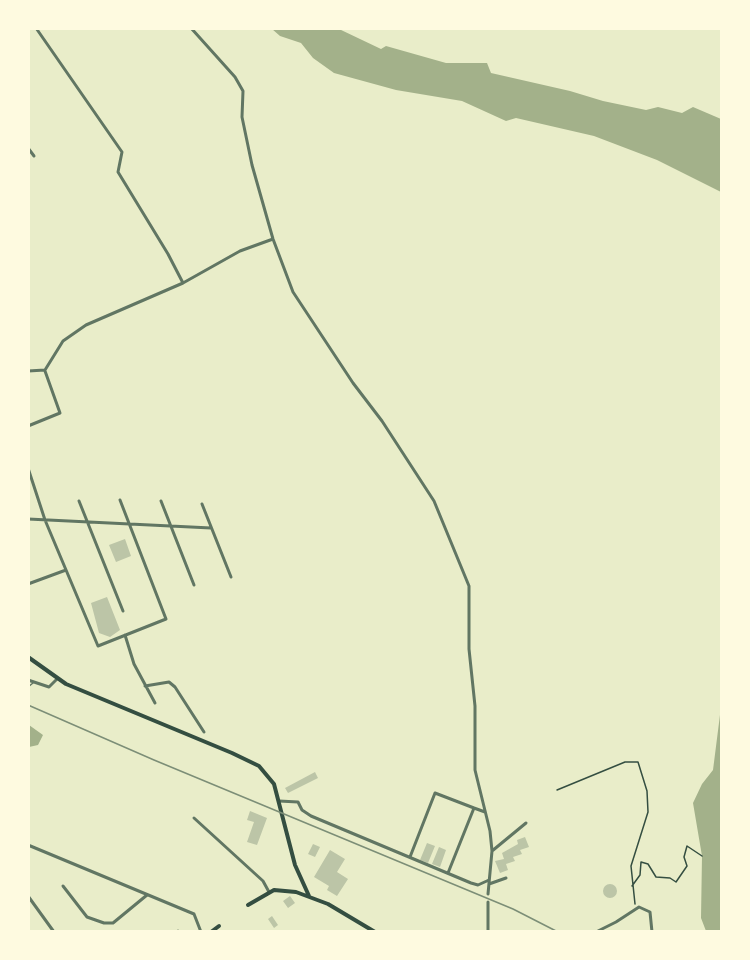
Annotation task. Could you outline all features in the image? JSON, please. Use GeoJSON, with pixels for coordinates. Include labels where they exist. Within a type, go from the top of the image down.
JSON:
{"type":"FeatureCollection","features":[{"type":"Feature","properties":{"kind":"main road"},"geometry":{"type":"LineString","coordinates":[[28,657],[57,679],[255,763],[274,784],[295,866],[309,896]]}},
{"type":"Feature","properties":{"kind":"main road"},"geometry":{"type":"LineString","coordinates":[[248,905],[269,892],[284,890],[309,896],[328,904],[375,932]]}},
{"type":"Feature","properties":{"kind":"main road"},"geometry":{"type":"LineString","coordinates":[[211,932],[219,926]]}},
{"type":"Feature","properties":{"kind":"street"},"geometry":{"type":"LineString","coordinates":[[36,28],[122,152],[118,172],[183,283]]}},
{"type":"Feature","properties":{"kind":"street"},"geometry":{"type":"LineString","coordinates":[[191,28],[235,77],[244,95],[242,117],[248,146],[273,239],[293,292],[434,501],[469,586],[469,649],[475,706],[477,785],[485,812],[492,851],[488,894]]}},
{"type":"Feature","properties":{"kind":"street"},"geometry":{"type":"LineString","coordinates":[[28,148],[34,156]]}},
{"type":"Feature","properties":{"kind":"street"},"geometry":{"type":"LineString","coordinates":[[45,370],[63,341],[86,325],[183,283],[240,251],[273,239]]}},
{"type":"Feature","properties":{"kind":"street"},"geometry":{"type":"LineString","coordinates":[[28,371],[45,370]]}},
{"type":"Feature","properties":{"kind":"street"},"geometry":{"type":"LineString","coordinates":[[28,426],[60,413],[45,370]]}},
{"type":"Feature","properties":{"kind":"street"},"geometry":{"type":"LineString","coordinates":[[28,468],[45,520],[98,646],[166,620],[120,500]]}},
{"type":"Feature","properties":{"kind":"street"},"geometry":{"type":"LineString","coordinates":[[79,501],[123,611]]}},
{"type":"Feature","properties":{"kind":"street"},"geometry":{"type":"LineString","coordinates":[[160,501],[194,585]]}},
{"type":"Feature","properties":{"kind":"street"},"geometry":{"type":"LineString","coordinates":[[202,504],[231,577]]}},
{"type":"Feature","properties":{"kind":"street"},"geometry":{"type":"LineString","coordinates":[[28,519],[211,528]]}},
{"type":"Feature","properties":{"kind":"street"},"geometry":{"type":"LineString","coordinates":[[28,584],[66,570]]}},
{"type":"Feature","properties":{"kind":"street"},"geometry":{"type":"LineString","coordinates":[[125,635],[134,664],[155,703]]}},
{"type":"Feature","properties":{"kind":"street"},"geometry":{"type":"LineString","coordinates":[[28,680],[49,687],[57,679]]}},
{"type":"Feature","properties":{"kind":"street"},"geometry":{"type":"LineString","coordinates":[[146,686],[169,682],[175,687],[204,732]]}},
{"type":"Feature","properties":{"kind":"street"},"geometry":{"type":"LineString","coordinates":[[410,857],[435,793],[485,812]]}},
{"type":"Feature","properties":{"kind":"street"},"geometry":{"type":"LineString","coordinates":[[279,801],[298,802],[302,810],[311,816],[478,885],[506,878]]}},
{"type":"Feature","properties":{"kind":"street"},"geometry":{"type":"LineString","coordinates":[[448,873],[474,808]]}},
{"type":"Feature","properties":{"kind":"street"},"geometry":{"type":"LineString","coordinates":[[194,819],[263,880],[269,892]]}},
{"type":"Feature","properties":{"kind":"street"},"geometry":{"type":"LineString","coordinates":[[492,851],[526,823]]}},
{"type":"Feature","properties":{"kind":"street"},"geometry":{"type":"LineString","coordinates":[[28,845],[194,914],[201,932]]}},
{"type":"Feature","properties":{"kind":"street"},"geometry":{"type":"LineString","coordinates":[[63,886],[87,917],[104,923],[113,923],[147,895]]}},
{"type":"Feature","properties":{"kind":"street"},"geometry":{"type":"LineString","coordinates":[[28,896],[54,932]]}},
{"type":"Feature","properties":{"kind":"street"},"geometry":{"type":"LineString","coordinates":[[488,902],[488,932]]}},
{"type":"Feature","properties":{"kind":"street"},"geometry":{"type":"LineString","coordinates":[[596,932],[616,922],[635,908],[645,907],[650,912],[652,932]]}},
{"type":"Feature","properties":{"kind":"lane"},"geometry":{"type":"LineString","coordinates":[[28,687],[34,682]]}},
{"type":"Feature","properties":{"kind":"path"},"geometry":{"type":"LineString","coordinates":[[557,790],[625,762],[638,762],[647,790],[648,812],[631,866],[635,908]]}},
{"type":"Feature","properties":{"kind":"path"},"geometry":{"type":"LineString","coordinates":[[632,886],[640,875],[641,862],[648,864],[656,877],[670,878],[676,882],[687,866],[684,857],[687,846],[702,856]]}},
{"type":"Feature","properties":{"kind":"shaded area"},"geometry":{"type":"Polygon","coordinates":[[[272,29],[339,29],[381,49],[386,46],[446,63],[487,63],[491,73],[603,101],[646,110],[658,107],[682,113],[693,107],[721,119],[721,192],[657,160],[594,136],[516,118],[506,121],[462,101],[396,90],[334,73],[313,58],[301,43],[280,36],[272,29]]]}},
{"type":"Feature","properties":{"kind":"shaded area"},"geometry":{"type":"Polygon","coordinates":[[[721,707],[721,931],[706,931],[701,918],[702,856],[693,803],[702,784],[713,770],[721,707]]]}},
{"type":"Feature","properties":{"kind":"shaded area"},"geometry":{"type":"Polygon","coordinates":[[[29,725],[43,735],[38,745],[29,747],[29,725]]]}},
{"type":"Feature","properties":{"kind":"building"},"geometry":{"type":"Polygon","coordinates":[[[125,539],[131,556],[116,562],[109,545],[125,539]]]}},
{"type":"Feature","properties":{"kind":"building"},"geometry":{"type":"Polygon","coordinates":[[[107,597],[120,630],[110,637],[99,633],[91,603],[107,597]]]}},
{"type":"Feature","properties":{"kind":"building"},"geometry":{"type":"Polygon","coordinates":[[[315,772],[318,778],[288,793],[285,788],[315,772]]]}},
{"type":"Feature","properties":{"kind":"building"},"geometry":{"type":"Polygon","coordinates":[[[250,811],[267,818],[257,845],[247,842],[254,822],[247,820],[250,811]]]}},
{"type":"Feature","properties":{"kind":"building"},"geometry":{"type":"Polygon","coordinates":[[[525,837],[529,847],[520,850],[522,854],[513,857],[515,861],[506,864],[508,870],[500,873],[495,861],[504,859],[502,853],[518,844],[517,840],[525,837]]]}},
{"type":"Feature","properties":{"kind":"building"},"geometry":{"type":"Polygon","coordinates":[[[427,843],[435,846],[428,863],[420,860],[427,843]]]}},
{"type":"Feature","properties":{"kind":"building"},"geometry":{"type":"Polygon","coordinates":[[[313,844],[320,847],[315,857],[308,854],[313,844]]]}},
{"type":"Feature","properties":{"kind":"building"},"geometry":{"type":"Polygon","coordinates":[[[439,847],[446,850],[440,867],[432,864],[439,847]]]}},
{"type":"Feature","properties":{"kind":"building"},"geometry":{"type":"Polygon","coordinates":[[[330,850],[345,859],[337,872],[348,879],[337,896],[327,890],[329,886],[314,877],[330,850]]]}},
{"type":"Feature","properties":{"kind":"building"},"geometry":{"type":"Polygon","coordinates":[[[610,884],[615,886],[617,891],[615,896],[610,898],[605,896],[603,891],[605,886],[610,884]]]}},
{"type":"Feature","properties":{"kind":"building"},"geometry":{"type":"Polygon","coordinates":[[[290,896],[295,903],[288,908],[283,901],[290,896]]]}},
{"type":"Feature","properties":{"kind":"building"},"geometry":{"type":"Polygon","coordinates":[[[272,916],[278,925],[274,928],[268,919],[272,916]]]}},
{"type":"Feature","properties":{"kind":"railway"},"geometry":{"type":"LineString","coordinates":[[28,705],[154,760],[513,909],[558,932]]}}]}
